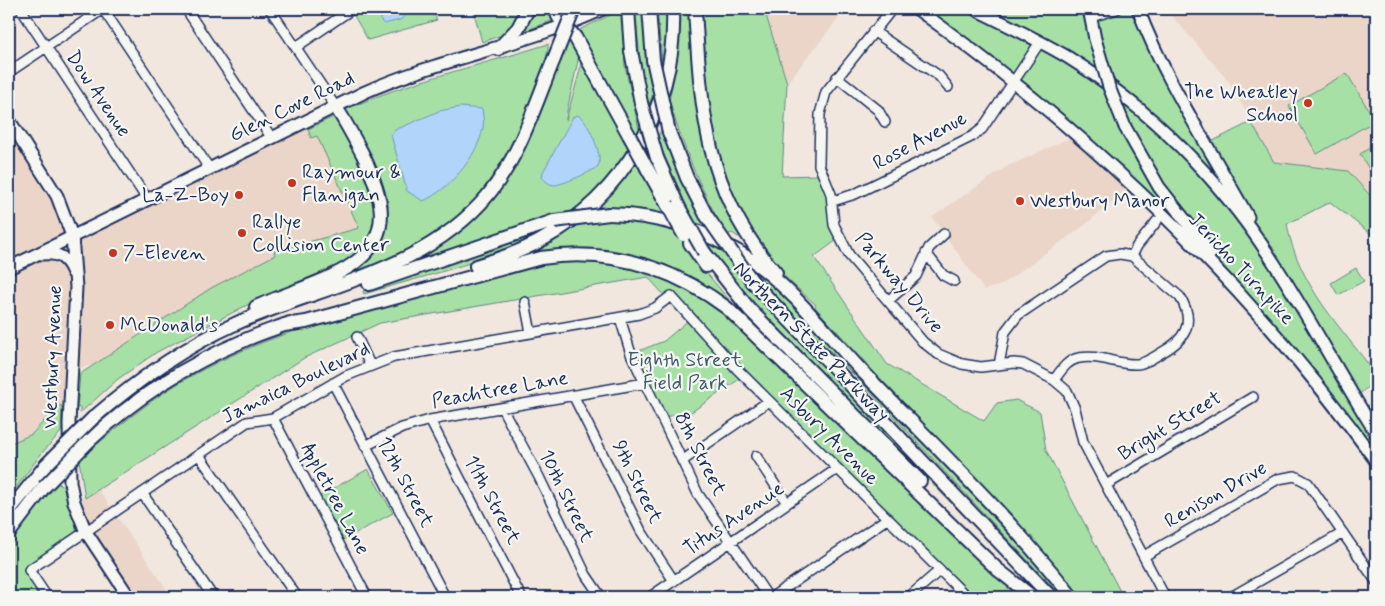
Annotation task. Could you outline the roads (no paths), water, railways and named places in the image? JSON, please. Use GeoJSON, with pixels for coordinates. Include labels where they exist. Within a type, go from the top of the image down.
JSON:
{"type":"FeatureCollection","features":[{"type":"Feature","properties":{"kind":"highway"},"geometry":{"type":"LineString","coordinates":[[498,48],[518,28],[528,9]]}},
{"type":"Feature","properties":{"kind":"highway"},"geometry":{"type":"LineString","coordinates":[[555,9],[565,26],[575,37],[647,168],[672,205],[690,243],[705,264],[735,293]]}},
{"type":"Feature","properties":{"kind":"highway"},"geometry":{"type":"LineString","coordinates":[[157,369],[223,329],[400,262],[430,246],[457,226],[488,194],[507,166],[522,136],[574,9]]}},
{"type":"Feature","properties":{"kind":"highway","name":"Northern State Parkway"},"geometry":{"type":"LineString","coordinates":[[648,9],[653,60],[669,132],[687,178],[706,215],[752,282],[1051,597]]}},
{"type":"Feature","properties":{"kind":"highway"},"geometry":{"type":"LineString","coordinates":[[9,533],[44,487],[89,441],[127,408],[183,371],[243,341],[304,317],[519,251],[558,230],[586,209],[625,167],[652,121],[669,68],[673,38],[673,9]]}},
{"type":"Feature","properties":{"kind":"highway"},"geometry":{"type":"LineString","coordinates":[[695,9],[705,126],[715,166],[729,201],[745,232],[770,265],[832,332],[855,363]]}},
{"type":"Feature","properties":{"kind":"highway","name":"Northern State Parkway"},"geometry":{"type":"LineString","coordinates":[[628,12],[632,57],[641,103],[657,158],[672,205],[704,252],[735,293],[765,326],[986,546],[1032,597]]}},
{"type":"Feature","properties":{"kind":"highway"},"geometry":{"type":"LineString","coordinates":[[9,511],[46,465],[93,418],[190,341],[252,309],[343,270],[357,261],[370,247],[380,222],[380,195],[346,121],[334,106]]}},
{"type":"Feature","properties":{"kind":"highway"},"geometry":{"type":"LineString","coordinates":[[195,346],[265,318],[554,221],[609,214],[672,222],[712,238],[753,262],[780,285],[1006,520],[1072,597]]}},
{"type":"Feature","properties":{"kind":"highway"},"geometry":{"type":"LineString","coordinates":[[284,325],[306,322],[541,258],[567,255],[599,256],[628,260],[660,270],[694,286],[726,308],[998,569],[1032,597]]}},
{"type":"Feature","properties":{"kind":"main road","name":"Glen Cove Road"},"geometry":{"type":"LineString","coordinates":[[9,268],[334,106],[400,78],[565,26],[603,9]]}},
{"type":"Feature","properties":{"kind":"main road","name":"Jericho Turnpike"},"geometry":{"type":"LineString","coordinates":[[917,9],[1014,83],[1132,184],[1264,319],[1332,402],[1376,461]]}},
{"type":"Feature","properties":{"kind":"main road","name":"Jericho Turnpike"},"geometry":{"type":"LineString","coordinates":[[975,9],[1040,42],[1102,80],[1163,131],[1224,195],[1270,256],[1376,433]]}},
{"type":"Feature","properties":{"kind":"main road"},"geometry":{"type":"LineString","coordinates":[[1138,9],[1152,44],[1186,112],[1270,256]]}},
{"type":"Feature","properties":{"kind":"main road"},"geometry":{"type":"LineString","coordinates":[[1090,13],[1095,39],[1109,87],[1125,127],[1159,187],[1264,319]]}},
{"type":"Feature","properties":{"kind":"main road","name":"Westbury Avenue"},"geometry":{"type":"LineString","coordinates":[[9,120],[57,196],[72,236],[75,278],[69,472],[74,502],[86,532],[129,597]]}},
{"type":"Feature","properties":{"kind":"main road"},"geometry":{"type":"LineString","coordinates":[[36,255],[53,252],[60,255],[67,260],[75,278]]}},
{"type":"Feature","properties":{"kind":"street","name":"Dow Avenue"},"geometry":{"type":"LineString","coordinates":[[21,9],[147,199]]}},
{"type":"Feature","properties":{"kind":"street"},"geometry":{"type":"LineString","coordinates":[[9,72],[103,9],[209,168]]}},
{"type":"Feature","properties":{"kind":"street"},"geometry":{"type":"LineString","coordinates":[[186,9],[272,137]]}},
{"type":"Feature","properties":{"kind":"street"},"geometry":{"type":"LineString","coordinates":[[270,9],[334,106]]}},
{"type":"Feature","properties":{"kind":"street"},"geometry":{"type":"LineString","coordinates":[[296,47],[352,9]]}},
{"type":"Feature","properties":{"kind":"street","name":"Parkway Drive"},"geometry":{"type":"LineString","coordinates":[[892,9],[826,92],[821,106],[819,165],[833,201],[834,224],[839,238],[857,265],[923,342],[943,357],[962,364],[981,367],[1023,364],[1054,380],[1071,397],[1083,442],[1166,597]]}},
{"type":"Feature","properties":{"kind":"street"},"geometry":{"type":"LineString","coordinates":[[1090,13],[1117,9]]}},
{"type":"Feature","properties":{"kind":"street"},"geometry":{"type":"LineString","coordinates":[[873,31],[939,76],[948,87]]}},
{"type":"Feature","properties":{"kind":"street","name":"Rose Avenue"},"geometry":{"type":"LineString","coordinates":[[833,201],[855,194],[973,136],[985,125],[1040,42]]}},
{"type":"Feature","properties":{"kind":"street"},"geometry":{"type":"LineString","coordinates":[[837,77],[878,110],[885,122]]}},
{"type":"Feature","properties":{"kind":"street"},"geometry":{"type":"LineString","coordinates":[[1132,256],[1137,246],[1157,221]]}},
{"type":"Feature","properties":{"kind":"street"},"geometry":{"type":"LineString","coordinates":[[888,301],[916,276],[929,248],[944,234]]}},
{"type":"Feature","properties":{"kind":"street"},"geometry":{"type":"LineString","coordinates":[[926,254],[943,276],[954,281]]}},
{"type":"Feature","properties":{"kind":"street"},"geometry":{"type":"LineString","coordinates":[[999,365],[1005,332],[1018,316],[1097,261],[1112,255],[1132,256],[1169,285],[1185,305],[1188,321],[1182,338],[1176,345],[1147,362],[1139,364],[1098,357],[1077,358],[1066,364],[1054,380]]}},
{"type":"Feature","properties":{"kind":"street","name":"Jamaica Boulevard"},"geometry":{"type":"LineString","coordinates":[[47,597],[29,570],[247,422],[273,418],[370,365],[394,357],[620,318],[646,312],[670,296]]}},
{"type":"Feature","properties":{"kind":"street","name":"Asbury Avenue"},"geometry":{"type":"LineString","coordinates":[[670,296],[769,402],[967,597]]}},
{"type":"Feature","properties":{"kind":"street"},"geometry":{"type":"LineString","coordinates":[[525,302],[531,333]]}},
{"type":"Feature","properties":{"kind":"street","name":"8th Street"},"geometry":{"type":"LineString","coordinates":[[620,318],[627,346],[698,494],[768,597]]}},
{"type":"Feature","properties":{"kind":"street"},"geometry":{"type":"LineString","coordinates":[[358,337],[370,365]]}},
{"type":"Feature","properties":{"kind":"street","name":"Peachtree Lane"},"geometry":{"type":"LineString","coordinates":[[366,446],[394,431],[430,420],[645,383]]}},
{"type":"Feature","properties":{"kind":"street","name":"12th Street"},"geometry":{"type":"LineString","coordinates":[[333,384],[445,597]]}},
{"type":"Feature","properties":{"kind":"street","name":"9th Street"},"geometry":{"type":"LineString","coordinates":[[573,395],[641,531],[674,581]]}},
{"type":"Feature","properties":{"kind":"street","name":"Bright Street"},"geometry":{"type":"LineString","coordinates":[[1106,485],[1253,397]]}},
{"type":"Feature","properties":{"kind":"street"},"geometry":{"type":"LineString","coordinates":[[682,460],[769,402]]}},
{"type":"Feature","properties":{"kind":"street","name":"10th Street"},"geometry":{"type":"LineString","coordinates":[[502,408],[539,477],[586,575],[601,597]]}},
{"type":"Feature","properties":{"kind":"street","name":"Appletree Lane"},"geometry":{"type":"LineString","coordinates":[[273,418],[367,597]]}},
{"type":"Feature","properties":{"kind":"street","name":"11th Street"},"geometry":{"type":"LineString","coordinates":[[430,420],[521,597]]}},
{"type":"Feature","properties":{"kind":"street"},"geometry":{"type":"LineString","coordinates":[[199,454],[296,597]]}},
{"type":"Feature","properties":{"kind":"street"},"geometry":{"type":"LineString","coordinates":[[756,456],[787,503]]}},
{"type":"Feature","properties":{"kind":"street","name":"Titus Avenue"},"geometry":{"type":"LineString","coordinates":[[650,597],[837,469]]}},
{"type":"Feature","properties":{"kind":"street","name":"Renison Drive"},"geometry":{"type":"LineString","coordinates":[[1144,556],[1278,479],[1290,475],[1301,478],[1308,483],[1376,581]]}},
{"type":"Feature","properties":{"kind":"street"},"geometry":{"type":"LineString","coordinates":[[142,493],[213,597]]}},
{"type":"Feature","properties":{"kind":"street"},"geometry":{"type":"LineString","coordinates":[[772,597],[888,518]]}},
{"type":"Feature","properties":{"kind":"street"},"geometry":{"type":"LineString","coordinates":[[1231,597],[1343,533]]}},
{"type":"Feature","properties":{"kind":"street"},"geometry":{"type":"LineString","coordinates":[[909,597],[940,570]]}},
{"type":"Feature","properties":{"kind":"water"},"geometry":{"type":"Polygon","coordinates":[[[389,9],[404,10],[406,15],[400,20],[384,24],[380,20],[382,12],[389,9]]]}},
{"type":"Feature","properties":{"kind":"water"},"geometry":{"type":"Polygon","coordinates":[[[461,107],[482,109],[483,125],[480,139],[468,161],[452,181],[433,196],[423,201],[407,191],[391,135],[395,130],[439,111],[461,107]]]}},
{"type":"Feature","properties":{"kind":"water"},"geometry":{"type":"Polygon","coordinates":[[[577,115],[581,117],[594,138],[599,155],[598,166],[570,180],[555,185],[551,184],[542,177],[543,172],[573,117],[577,115]]]}},
{"type":"Feature","properties":{"kind":"place","name":"The Wheatley School"},"geometry":{"type":"Point","coordinates":[1308,103]}},
{"type":"Feature","properties":{"kind":"place","name":"Raymour & Flanigan"},"geometry":{"type":"Point","coordinates":[292,183]}},
{"type":"Feature","properties":{"kind":"place","name":"La-Z-Boy"},"geometry":{"type":"Point","coordinates":[239,195]}},
{"type":"Feature","properties":{"kind":"place","name":"Westbury Manor"},"geometry":{"type":"Point","coordinates":[1020,201]}},
{"type":"Feature","properties":{"kind":"place","name":"Rallye Collision Center"},"geometry":{"type":"Point","coordinates":[242,233]}},
{"type":"Feature","properties":{"kind":"place","name":"7-Eleven"},"geometry":{"type":"Point","coordinates":[113,253]}},
{"type":"Feature","properties":{"kind":"place","name":"McDonald's"},"geometry":{"type":"Point","coordinates":[110,325]}},
{"type":"Feature","properties":{"kind":"park label","name":"Eighth Street Field Park"},"geometry":{"type":"Point","coordinates":[685,372]}}]}
